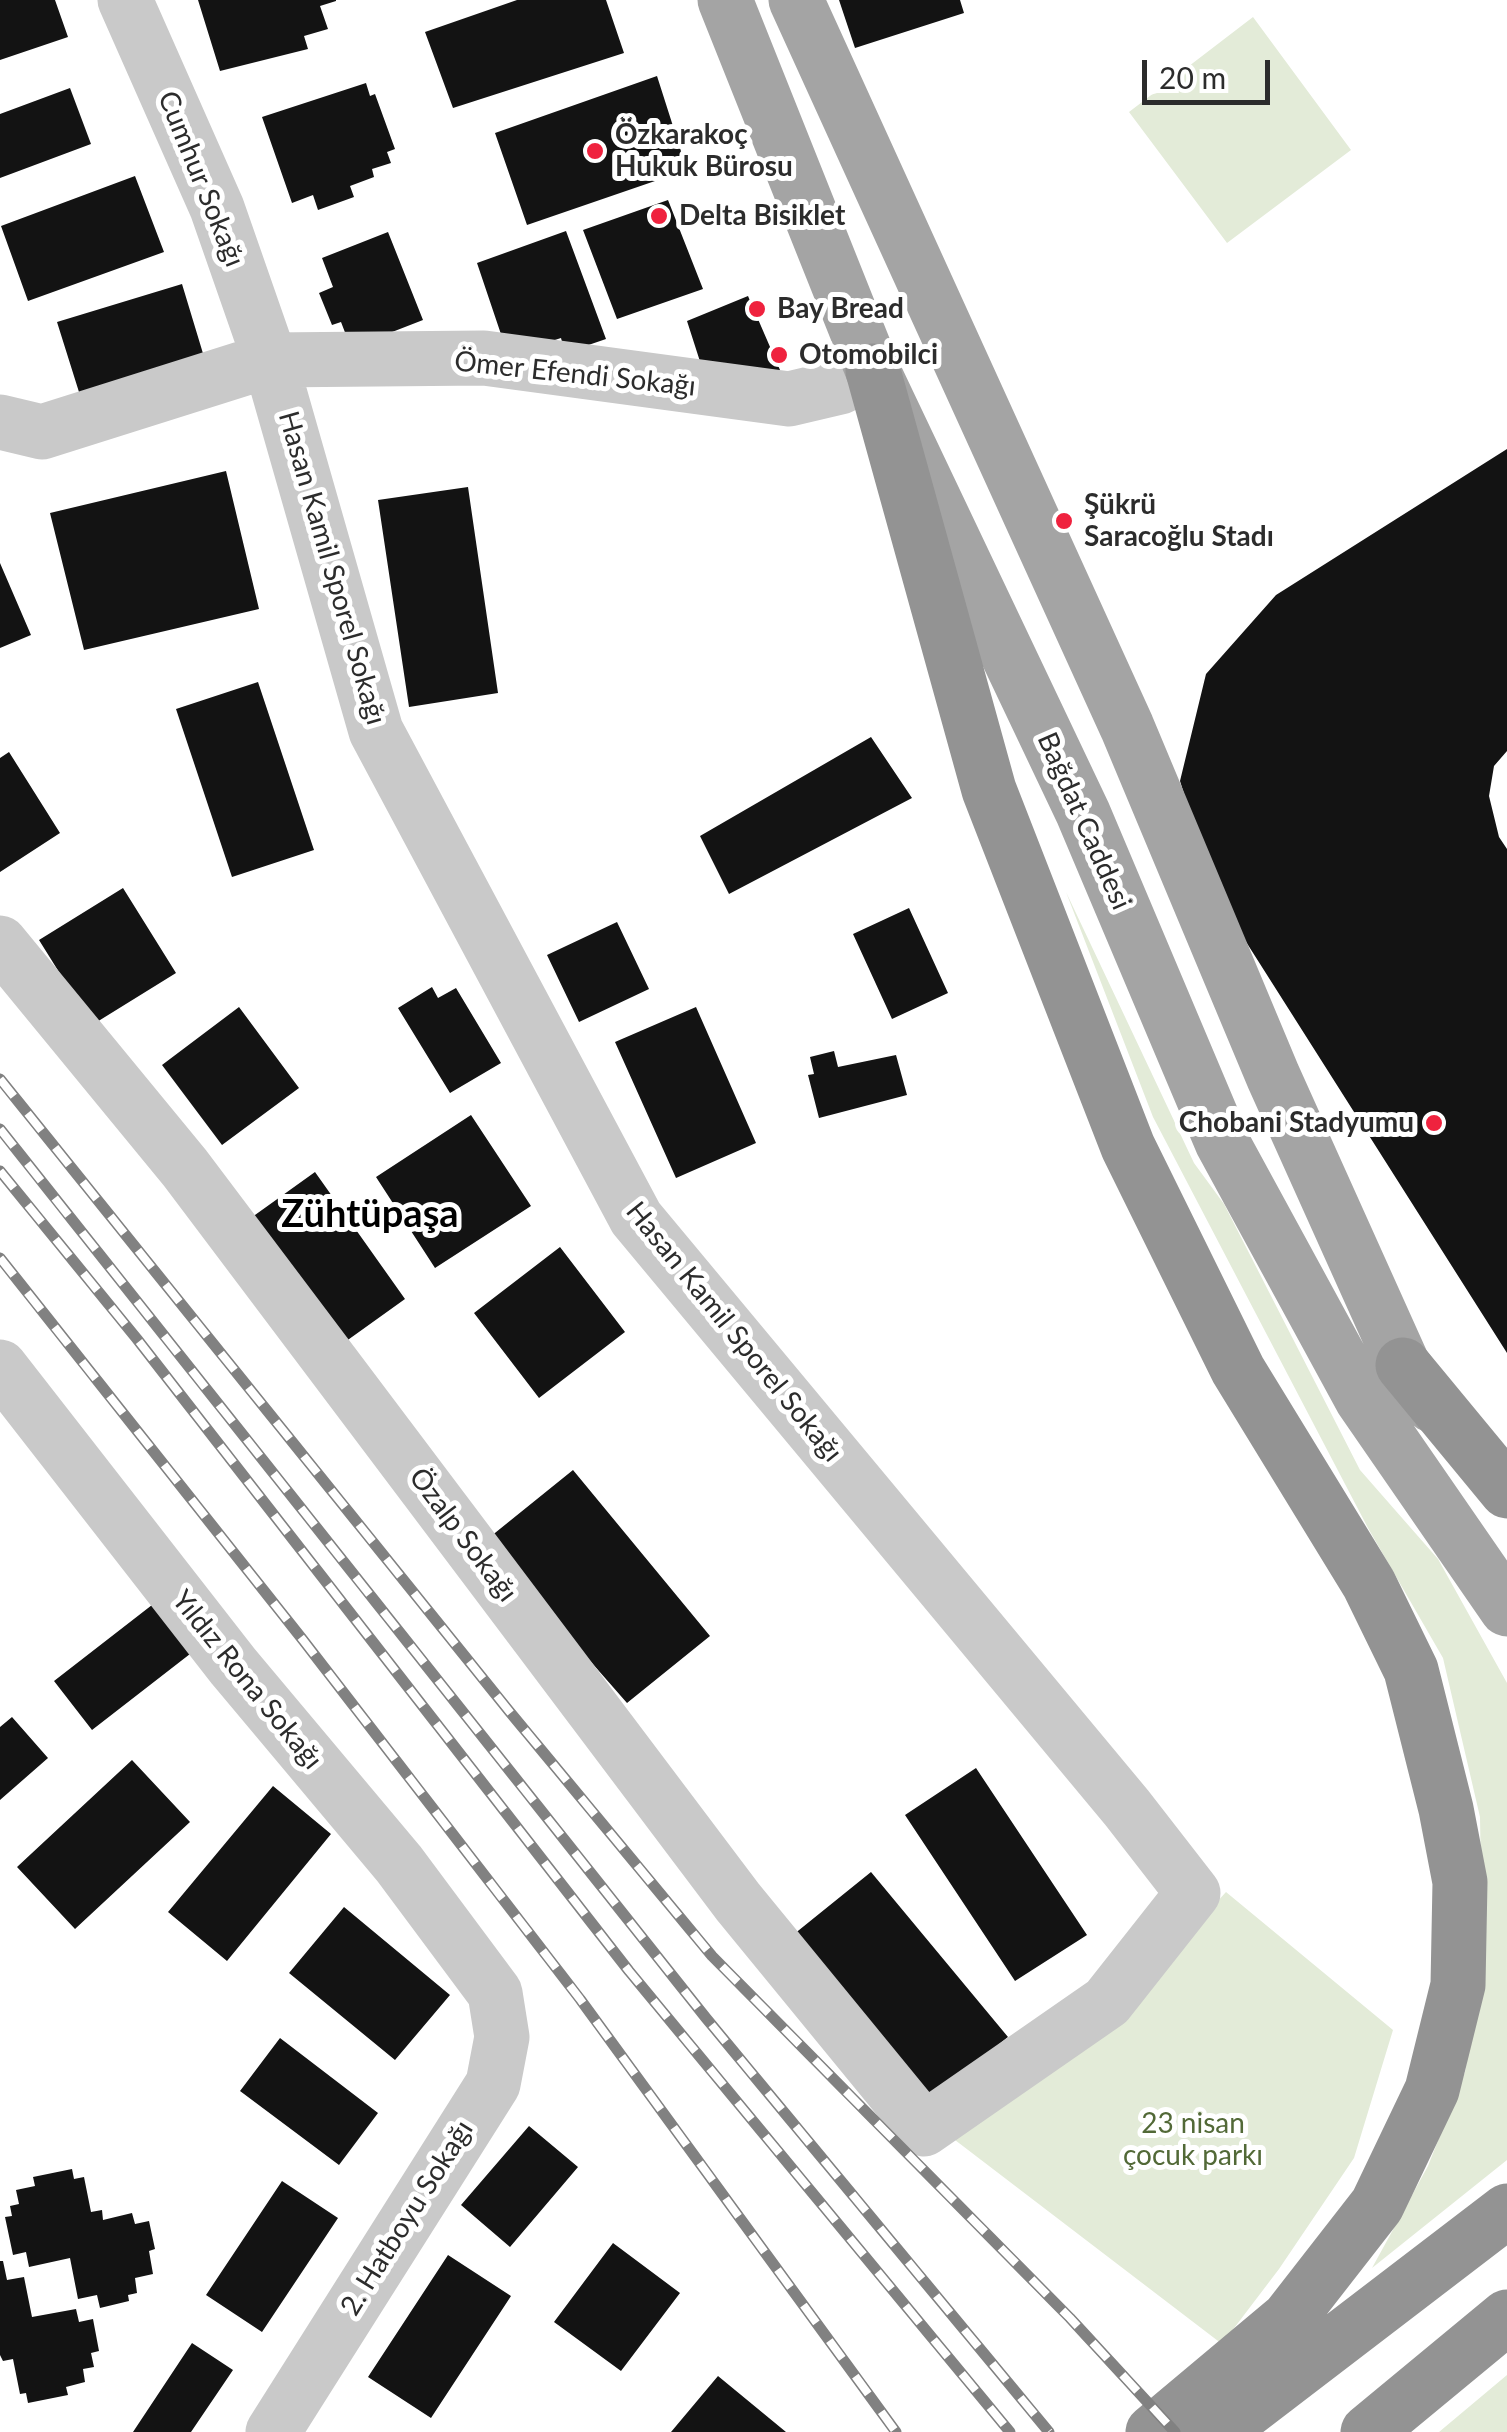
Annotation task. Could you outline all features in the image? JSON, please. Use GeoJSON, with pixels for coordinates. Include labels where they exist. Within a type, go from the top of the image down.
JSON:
{"type":"FeatureCollection","features":[{"type":"Feature","properties":{"kind":"highway"},"geometry":{"type":"LineString","coordinates":[[873,371],[984,772],[1003,826],[1128,1147],[1238,1370],[1369,1584],[1411,1670],[1460,1882],[1458,1985],[1432,2090],[1377,2205],[1288,2318],[1153,2432]]}},
{"type":"Feature","properties":{"kind":"highway"},"geometry":{"type":"LineString","coordinates":[[1403,1365],[1507,1491]]}},
{"type":"Feature","properties":{"kind":"highway"},"geometry":{"type":"LineString","coordinates":[[1218,2432],[1507,2211]]}},
{"type":"Feature","properties":{"kind":"highway"},"geometry":{"type":"LineString","coordinates":[[1368,2432],[1507,2317]]}},
{"type":"Feature","properties":{"kind":"main road","name":"Bağdat Caddesi"},"geometry":{"type":"LineString","coordinates":[[724,0],[873,371],[1082,814],[1222,1142],[1362,1399],[1507,1609]]}},
{"type":"Feature","properties":{"kind":"main road"},"geometry":{"type":"LineString","coordinates":[[796,0],[1128,728],[1273,1076],[1403,1365],[1507,1509]]}},
{"type":"Feature","properties":{"kind":"street","name":"Cumhur Sokağı"},"geometry":{"type":"LineString","coordinates":[[125,0],[218,208],[270,360]]}},
{"type":"Feature","properties":{"kind":"street","name":"Ömer Efendi Sokağı"},"geometry":{"type":"LineString","coordinates":[[14,434],[270,360],[484,358],[789,400],[840,387],[873,371]]}},
{"type":"Feature","properties":{"kind":"street","name":"Hasan Kamil Sporel Sokağı"},"geometry":{"type":"LineString","coordinates":[[270,360],[376,731],[636,1218],[1128,1808],[1193,1893],[1107,2002],[924,2129]]}},
{"type":"Feature","properties":{"kind":"street","name":"Özalp Sokağı"},"geometry":{"type":"LineString","coordinates":[[0,943],[185,1168],[738,1902],[924,2129]]}},
{"type":"Feature","properties":{"kind":"street","name":"Yıldız Rona Sokağı"},"geometry":{"type":"LineString","coordinates":[[0,1367],[233,1666],[398,1864],[495,1993]]}},
{"type":"Feature","properties":{"kind":"street","name":"2. Hatboyu Sokağı"},"geometry":{"type":"LineString","coordinates":[[273,2432],[493,2084],[502,2037],[495,1993]]}},
{"type":"Feature","properties":{"kind":"green space"},"geometry":{"type":"Polygon","coordinates":[[[1253,17],[1351,150],[1227,243],[1129,112],[1253,17]]]}},
{"type":"Feature","properties":{"kind":"green space"},"geometry":{"type":"Polygon","coordinates":[[[1066,892],[1194,1163],[1224,1204],[1360,1470],[1438,1559],[1507,1683],[1507,2160],[1372,2268],[1428,2166],[1465,2072],[1478,1999],[1482,1936],[1480,1817],[1443,1658],[1368,1528],[1153,1117],[1066,892]]]}},
{"type":"Feature","properties":{"kind":"green space","name":"23 nisan çocuk parkı"},"geometry":{"type":"Polygon","coordinates":[[[1226,1892],[1393,2030],[1354,2158],[1279,2269],[1222,2344],[955,2140],[1100,2031],[1226,1892]]]}},
{"type":"Feature","properties":{"kind":"green space"},"geometry":{"type":"Polygon","coordinates":[[[1507,2375],[1507,2432],[1439,2432],[1507,2375]]]}},
{"type":"Feature","properties":{"kind":"building"},"geometry":{"type":"Polygon","coordinates":[[[0,0],[55,0],[68,37],[0,60],[0,0]]]}},
{"type":"Feature","properties":{"kind":"building"},"geometry":{"type":"Polygon","coordinates":[[[198,0],[336,1],[320,6],[328,29],[304,36],[308,49],[220,71],[198,0]]]}},
{"type":"Feature","properties":{"kind":"building"},"geometry":{"type":"Polygon","coordinates":[[[517,0],[606,0],[624,53],[453,108],[425,32],[517,0]]]}},
{"type":"Feature","properties":{"kind":"building"},"geometry":{"type":"Polygon","coordinates":[[[839,0],[960,0],[964,13],[855,48],[839,0]]]}},
{"type":"Feature","properties":{"kind":"building"},"geometry":{"type":"Polygon","coordinates":[[[657,76],[687,170],[527,225],[495,133],[657,76]]]}},
{"type":"Feature","properties":{"kind":"building"},"geometry":{"type":"Polygon","coordinates":[[[366,83],[370,96],[375,94],[395,149],[387,152],[391,163],[372,169],[374,177],[350,186],[354,197],[318,210],[313,195],[292,203],[262,117],[366,83]]]}},
{"type":"Feature","properties":{"kind":"building"},"geometry":{"type":"Polygon","coordinates":[[[70,88],[91,144],[0,178],[0,114],[70,88]]]}},
{"type":"Feature","properties":{"kind":"building"},"geometry":{"type":"Polygon","coordinates":[[[135,176],[164,252],[28,301],[1,226],[135,176]]]}},
{"type":"Feature","properties":{"kind":"building"},"geometry":{"type":"Polygon","coordinates":[[[668,200],[703,289],[617,319],[583,230],[668,200]]]}},
{"type":"Feature","properties":{"kind":"building"},"geometry":{"type":"Polygon","coordinates":[[[566,231],[606,339],[565,353],[561,338],[508,355],[477,263],[566,231]]]}},
{"type":"Feature","properties":{"kind":"building"},"geometry":{"type":"Polygon","coordinates":[[[388,232],[423,320],[351,348],[341,322],[332,325],[319,293],[333,287],[322,258],[388,232]]]}},
{"type":"Feature","properties":{"kind":"building"},"geometry":{"type":"Polygon","coordinates":[[[182,284],[208,370],[84,408],[57,322],[182,284]]]}},
{"type":"Feature","properties":{"kind":"building"},"geometry":{"type":"Polygon","coordinates":[[[748,296],[780,370],[705,377],[687,321],[748,296]]]}},
{"type":"Feature","properties":{"kind":"building","name":"Chobani Stadyumu"},"geometry":{"type":"Polygon","coordinates":[[[1507,449],[1507,751],[1494,766],[1489,796],[1499,837],[1507,849],[1507,1353],[1215,893],[1180,781],[1206,674],[1276,595],[1507,449]]]}},
{"type":"Feature","properties":{"kind":"building"},"geometry":{"type":"Polygon","coordinates":[[[226,471],[259,609],[84,650],[50,513],[226,471]]]}},
{"type":"Feature","properties":{"kind":"building"},"geometry":{"type":"Polygon","coordinates":[[[468,487],[498,693],[409,707],[378,500],[468,487]]]}},
{"type":"Feature","properties":{"kind":"building"},"geometry":{"type":"Polygon","coordinates":[[[0,563],[31,635],[0,648],[0,563]]]}},
{"type":"Feature","properties":{"kind":"building"},"geometry":{"type":"Polygon","coordinates":[[[258,682],[314,850],[232,877],[176,709],[258,682]]]}},
{"type":"Feature","properties":{"kind":"building"},"geometry":{"type":"Polygon","coordinates":[[[871,737],[912,798],[729,894],[700,836],[871,737]]]}},
{"type":"Feature","properties":{"kind":"building"},"geometry":{"type":"Polygon","coordinates":[[[9,752],[60,833],[0,872],[0,758],[9,752]]]}},
{"type":"Feature","properties":{"kind":"building"},"geometry":{"type":"Polygon","coordinates":[[[123,888],[176,973],[92,1025],[39,940],[123,888]]]}},
{"type":"Feature","properties":{"kind":"building"},"geometry":{"type":"Polygon","coordinates":[[[909,908],[948,993],[892,1019],[853,934],[909,908]]]}},
{"type":"Feature","properties":{"kind":"building"},"geometry":{"type":"Polygon","coordinates":[[[617,922],[649,989],[579,1022],[547,955],[617,922]]]}},
{"type":"Feature","properties":{"kind":"building"},"geometry":{"type":"Polygon","coordinates":[[[432,987],[438,998],[456,988],[501,1063],[450,1093],[398,1008],[432,987]]]}},
{"type":"Feature","properties":{"kind":"building"},"geometry":{"type":"Polygon","coordinates":[[[239,1007],[299,1088],[222,1145],[162,1065],[239,1007]]]}},
{"type":"Feature","properties":{"kind":"building"},"geometry":{"type":"Polygon","coordinates":[[[696,1007],[756,1143],[676,1178],[615,1042],[696,1007]]]}},
{"type":"Feature","properties":{"kind":"building"},"geometry":{"type":"Polygon","coordinates":[[[834,1051],[838,1067],[896,1055],[907,1095],[819,1118],[808,1075],[814,1074],[810,1057],[834,1051]]]}},
{"type":"Feature","properties":{"kind":"building"},"geometry":{"type":"Polygon","coordinates":[[[471,1115],[531,1206],[435,1268],[376,1177],[471,1115]]]}},
{"type":"Feature","properties":{"kind":"building"},"geometry":{"type":"Polygon","coordinates":[[[315,1172],[405,1299],[338,1347],[248,1220],[315,1172]]]}},
{"type":"Feature","properties":{"kind":"building"},"geometry":{"type":"Polygon","coordinates":[[[560,1247],[625,1332],[539,1398],[474,1313],[560,1247]]]}},
{"type":"Feature","properties":{"kind":"building"},"geometry":{"type":"Polygon","coordinates":[[[573,1470],[710,1636],[627,1703],[485,1541],[573,1470]]]}},
{"type":"Feature","properties":{"kind":"building"},"geometry":{"type":"Polygon","coordinates":[[[161,1598],[199,1647],[92,1730],[54,1681],[161,1598]]]}},
{"type":"Feature","properties":{"kind":"building"},"geometry":{"type":"Polygon","coordinates":[[[12,1717],[48,1758],[0,1800],[0,1727],[12,1717]]]}},
{"type":"Feature","properties":{"kind":"building"},"geometry":{"type":"Polygon","coordinates":[[[132,1760],[190,1822],[75,1929],[17,1867],[132,1760]]]}},
{"type":"Feature","properties":{"kind":"building"},"geometry":{"type":"Polygon","coordinates":[[[976,1768],[1087,1935],[1015,1981],[905,1815],[976,1768]]]}},
{"type":"Feature","properties":{"kind":"building"},"geometry":{"type":"Polygon","coordinates":[[[273,1786],[331,1834],[227,1961],[168,1912],[273,1786]]]}},
{"type":"Feature","properties":{"kind":"building"},"geometry":{"type":"Polygon","coordinates":[[[871,1872],[1008,2037],[924,2104],[783,1943],[871,1872]]]}},
{"type":"Feature","properties":{"kind":"building"},"geometry":{"type":"Polygon","coordinates":[[[344,1907],[450,1995],[395,2060],[289,1973],[344,1907]]]}},
{"type":"Feature","properties":{"kind":"building"},"geometry":{"type":"Polygon","coordinates":[[[280,2038],[378,2113],[339,2165],[240,2091],[280,2038]]]}},
{"type":"Feature","properties":{"kind":"building"},"geometry":{"type":"Polygon","coordinates":[[[529,2126],[578,2167],[510,2247],[461,2205],[529,2126]]]}},
{"type":"Feature","properties":{"kind":"building"},"geometry":{"type":"Polygon","coordinates":[[[72,2169],[74,2179],[84,2177],[91,2212],[102,2210],[103,2220],[132,2213],[135,2224],[149,2221],[155,2249],[149,2251],[153,2274],[135,2278],[137,2293],[128,2295],[129,2301],[100,2308],[97,2295],[78,2299],[70,2258],[29,2267],[26,2252],[13,2255],[5,2217],[12,2216],[10,2206],[19,2204],[16,2190],[35,2186],[33,2177],[72,2169]]]}},
{"type":"Feature","properties":{"kind":"building"},"geometry":{"type":"Polygon","coordinates":[[[282,2181],[338,2218],[262,2332],[206,2295],[282,2181]]]}},
{"type":"Feature","properties":{"kind":"building"},"geometry":{"type":"Polygon","coordinates":[[[613,2243],[680,2293],[621,2371],[554,2322],[613,2243]]]}},
{"type":"Feature","properties":{"kind":"building"},"geometry":{"type":"Polygon","coordinates":[[[448,2255],[511,2296],[431,2418],[368,2377],[448,2255]]]}},
{"type":"Feature","properties":{"kind":"building"},"geometry":{"type":"Polygon","coordinates":[[[0,2261],[7,2280],[24,2277],[32,2317],[76,2309],[79,2322],[93,2319],[99,2351],[91,2353],[94,2367],[83,2369],[85,2382],[66,2387],[68,2395],[28,2403],[26,2393],[20,2394],[13,2359],[3,2361],[0,2261]]]}},
{"type":"Feature","properties":{"kind":"building"},"geometry":{"type":"Polygon","coordinates":[[[192,2343],[233,2370],[191,2432],[133,2432],[192,2343]]]}},
{"type":"Feature","properties":{"kind":"building"},"geometry":{"type":"Polygon","coordinates":[[[718,2376],[786,2432],[671,2432],[718,2376]]]}},
{"type":"Feature","properties":{"kind":"railway"},"geometry":{"type":"LineString","coordinates":[[0,1079],[509,1711],[712,1956],[1070,2318],[1175,2432]]}},
{"type":"Feature","properties":{"kind":"railway"},"geometry":{"type":"LineString","coordinates":[[0,1129],[706,2018],[1049,2432]]}},
{"type":"Feature","properties":{"kind":"railway"},"geometry":{"type":"LineString","coordinates":[[0,1171],[137,1339],[629,1971],[1010,2432]]}},
{"type":"Feature","properties":{"kind":"railway"},"geometry":{"type":"LineString","coordinates":[[0,1258],[303,1640],[580,1999],[896,2432]]}},
{"type":"Feature","properties":{"kind":"place","name":"Özkarakoç Hukuk Bürosu"},"geometry":{"type":"Point","coordinates":[595,151]}},
{"type":"Feature","properties":{"kind":"place","name":"Delta Bisiklet"},"geometry":{"type":"Point","coordinates":[659,216]}},
{"type":"Feature","properties":{"kind":"place","name":"Bay Bread"},"geometry":{"type":"Point","coordinates":[757,309]}},
{"type":"Feature","properties":{"kind":"place","name":"Otomobilci"},"geometry":{"type":"Point","coordinates":[779,355]}},
{"type":"Feature","properties":{"kind":"place","name":"Şükrü Saracoğlu Stadı"},"geometry":{"type":"Point","coordinates":[1064,521]}},
{"type":"Feature","properties":{"kind":"place","name":"Chobani Stadyumu"},"geometry":{"type":"Point","coordinates":[1434,1123]}},
{"type":"Feature","properties":{"kind":"district","name":"Zühtüpaşa"},"geometry":{"type":"Point","coordinates":[370,1215]}}]}
